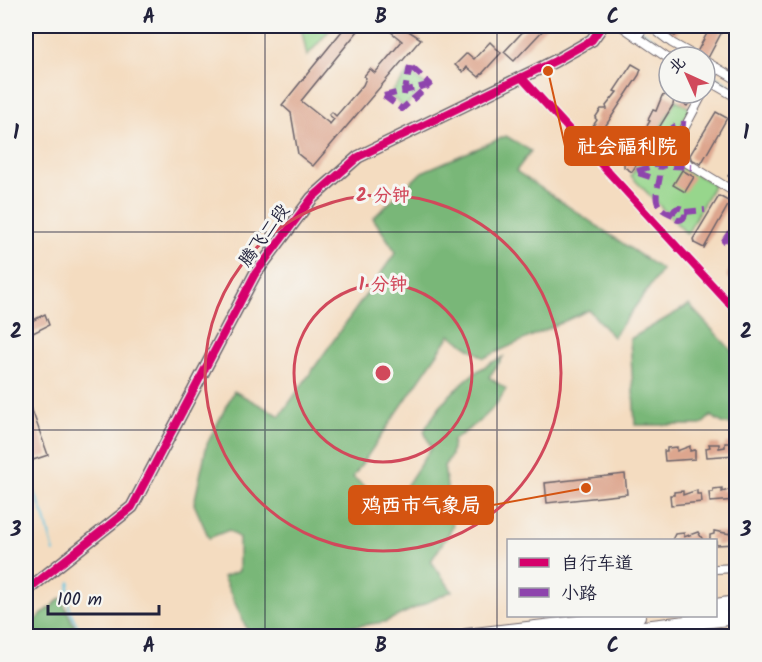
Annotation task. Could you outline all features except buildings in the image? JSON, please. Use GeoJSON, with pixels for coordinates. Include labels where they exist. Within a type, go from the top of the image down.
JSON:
{"type":"FeatureCollection","features":[{"type":"Feature","properties":{"kind":"highway"},"geometry":{"type":"LineString","coordinates":[[717,606],[736,603]]}},
{"type":"Feature","properties":{"kind":"highway"},"geometry":{"type":"LineString","coordinates":[[466,636],[622,617]]}},
{"type":"Feature","properties":{"kind":"highway"},"geometry":{"type":"LineString","coordinates":[[577,636],[736,617]]}},
{"type":"Feature","properties":{"kind":"street","name":"腾飞二段"},"geometry":{"type":"LineString","coordinates":[[26,591],[132,507],[255,274],[312,198],[358,157],[592,40],[602,26]]}},
{"type":"Feature","properties":{"kind":"street"},"geometry":{"type":"LineString","coordinates":[[621,26],[657,50]]}},
{"type":"Feature","properties":{"kind":"street"},"geometry":{"type":"LineString","coordinates":[[637,37],[645,26]]}},
{"type":"Feature","properties":{"kind":"street"},"geometry":{"type":"LineString","coordinates":[[650,26],[676,45]]}},
{"type":"Feature","properties":{"kind":"street"},"geometry":{"type":"LineString","coordinates":[[717,68],[736,79]]}},
{"type":"Feature","properties":{"kind":"street"},"geometry":{"type":"LineString","coordinates":[[521,77],[736,311]]}},
{"type":"Feature","properties":{"kind":"street"},"geometry":{"type":"LineString","coordinates":[[717,88],[736,97]]}},
{"type":"Feature","properties":{"kind":"street"},"geometry":{"type":"LineString","coordinates":[[697,105],[675,146],[674,155],[736,193]]}},
{"type":"Feature","properties":{"kind":"street"},"geometry":{"type":"LineString","coordinates":[[717,569],[736,568]]}},
{"type":"Feature","properties":{"kind":"green space"},"geometry":{"type":"Polygon","coordinates":[[[301,26],[333,26],[307,56],[301,26]]]}},
{"type":"Feature","properties":{"kind":"green space"},"geometry":{"type":"Polygon","coordinates":[[[410,72],[426,86],[404,107],[389,95],[410,72]]]}},
{"type":"Feature","properties":{"kind":"green space"},"geometry":{"type":"Polygon","coordinates":[[[673,105],[685,105],[690,108],[670,146],[669,156],[675,163],[714,184],[687,234],[631,176],[673,105]]]}},
{"type":"Feature","properties":{"kind":"green space"},"geometry":{"type":"Polygon","coordinates":[[[506,136],[531,151],[516,171],[662,270],[613,337],[589,310],[484,358],[450,335],[353,477],[380,499],[401,494],[431,448],[424,431],[439,408],[468,378],[503,357],[489,377],[506,389],[483,418],[453,440],[451,456],[444,466],[453,527],[431,561],[452,591],[385,622],[287,636],[250,636],[223,577],[239,571],[239,538],[229,530],[209,538],[194,504],[207,444],[234,391],[280,416],[396,252],[373,218],[422,172],[506,136]]]}},
{"type":"Feature","properties":{"kind":"green space"},"geometry":{"type":"Polygon","coordinates":[[[689,305],[736,355],[736,425],[724,424],[711,416],[701,425],[635,425],[630,339],[689,305]]]}},
{"type":"Feature","properties":{"kind":"green space"},"geometry":{"type":"Polygon","coordinates":[[[61,598],[79,636],[26,636],[26,628],[61,598]]]}},
{"type":"Feature","properties":{"kind":"waterway"},"geometry":{"type":"LineString","coordinates":[[635,26],[663,45]]}},
{"type":"Feature","properties":{"kind":"waterway"},"geometry":{"type":"LineString","coordinates":[[717,78],[736,89]]}},
{"type":"Feature","properties":{"kind":"waterway"},"geometry":{"type":"LineString","coordinates":[[26,471],[45,518],[54,552]]}},
{"type":"Feature","properties":{"kind":"waterway"},"geometry":{"type":"LineString","coordinates":[[70,582],[68,604],[84,636]]}},
{"type":"Feature","properties":{"kind":"marked path"},"geometry":{"type":"LineString","coordinates":[[404,95],[410,66]]}},
{"type":"Feature","properties":{"kind":"marked path"},"geometry":{"type":"LineString","coordinates":[[384,96],[402,109],[430,84],[410,66]]}},
{"type":"Feature","properties":{"kind":"marked path"},"geometry":{"type":"LineString","coordinates":[[384,96],[428,85]]}},
{"type":"Feature","properties":{"kind":"marked path"},"geometry":{"type":"LineString","coordinates":[[673,215],[661,208],[657,201],[662,152],[667,135],[672,129],[686,124]]}},
{"type":"Feature","properties":{"kind":"marked path"},"geometry":{"type":"LineString","coordinates":[[650,177],[635,172],[654,165],[692,167]]}},
{"type":"Feature","properties":{"kind":"marked path"},"geometry":{"type":"LineString","coordinates":[[679,208],[685,214],[679,220],[673,214],[679,208]]}},
{"type":"Feature","properties":{"kind":"marked path"},"geometry":{"type":"LineString","coordinates":[[685,212],[705,210]]}},
{"type":"Feature","properties":{"kind":"marked path"},"geometry":{"type":"LineString","coordinates":[[730,232],[724,241],[735,248]]}},
{"type":"Feature","properties":{"kind":"cycle path"},"geometry":{"type":"LineString","coordinates":[[26,591],[132,507],[255,274],[312,198],[358,157],[555,61],[592,40],[602,26]]}},
{"type":"Feature","properties":{"kind":"cycle path"},"geometry":{"type":"LineString","coordinates":[[521,77],[736,311]]}},
{"type":"Feature","properties":{"kind":"place","name":"社会福利院"},"geometry":{"type":"Point","coordinates":[548,71]}},
{"type":"Feature","properties":{"kind":"place","name":"鸡西市气象局"},"geometry":{"type":"Point","coordinates":[586,488]}}]}
